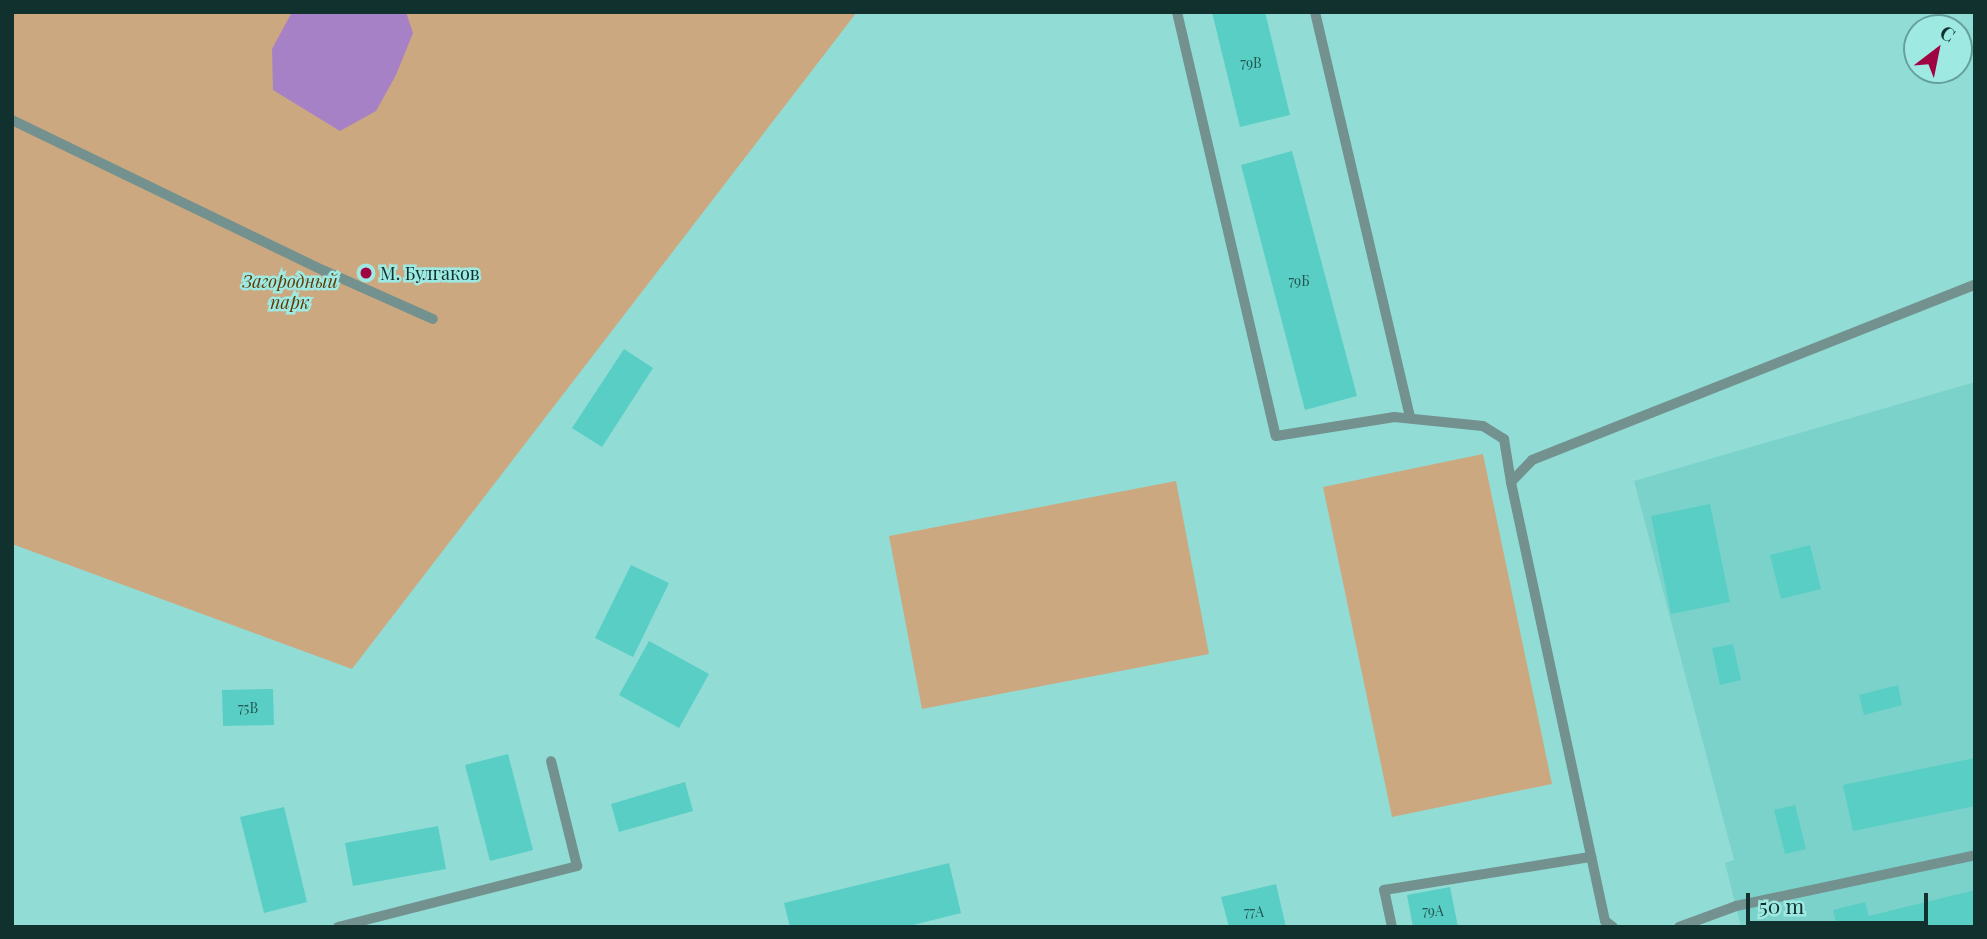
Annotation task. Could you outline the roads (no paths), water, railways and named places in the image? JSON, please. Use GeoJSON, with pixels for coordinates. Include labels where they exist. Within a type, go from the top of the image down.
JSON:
{"type":"FeatureCollection","features":[{"type":"Feature","properties":{"kind":"lane"},"geometry":{"type":"LineString","coordinates":[[1177,12],[1276,436],[1394,417],[1483,426],[1503,439],[1605,921],[1613,927]]}},
{"type":"Feature","properties":{"kind":"lane"},"geometry":{"type":"LineString","coordinates":[[1315,12],[1410,418]]}},
{"type":"Feature","properties":{"kind":"lane"},"geometry":{"type":"LineString","coordinates":[[12,120],[325,271],[433,318]]}},
{"type":"Feature","properties":{"kind":"lane"},"geometry":{"type":"LineString","coordinates":[[1511,482],[1532,460],[1975,285]]}},
{"type":"Feature","properties":{"kind":"lane"},"geometry":{"type":"LineString","coordinates":[[338,927],[577,866],[551,761]]}},
{"type":"Feature","properties":{"kind":"lane"},"geometry":{"type":"LineString","coordinates":[[1679,927],[1736,906],[1975,855]]}},
{"type":"Feature","properties":{"kind":"lane"},"geometry":{"type":"LineString","coordinates":[[1392,927],[1384,890],[1591,857]]}},
{"type":"Feature","properties":{"kind":"place","name":"М. Булгаков"},"geometry":{"type":"Point","coordinates":[366,273]}},
{"type":"Feature","properties":{"kind":"park label","name":"Загородный парк"},"geometry":{"type":"Point","coordinates":[290,292]}}]}
